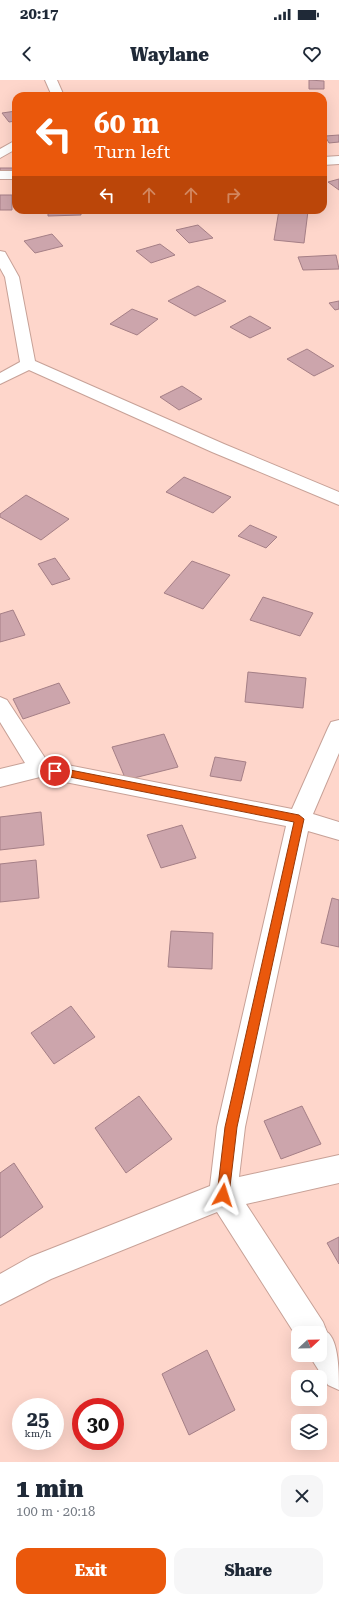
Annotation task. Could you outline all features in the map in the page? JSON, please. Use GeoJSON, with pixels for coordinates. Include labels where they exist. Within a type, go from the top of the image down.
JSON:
{"type":"FeatureCollection","features":[{"type":"Feature","properties":{"kind":"street"},"geometry":{"type":"LineString","coordinates":[[51,80],[56,92]]}},
{"type":"Feature","properties":{"kind":"street"},"geometry":{"type":"LineString","coordinates":[[0,154],[12,146]]}},
{"type":"Feature","properties":{"kind":"street"},"geometry":{"type":"LineString","coordinates":[[327,160],[339,160]]}},
{"type":"Feature","properties":{"kind":"street"},"geometry":{"type":"LineString","coordinates":[[0,175],[12,175]]}},
{"type":"Feature","properties":{"kind":"street"},"geometry":{"type":"LineString","coordinates":[[0,256],[12,277],[28,364]]}},
{"type":"Feature","properties":{"kind":"street"},"geometry":{"type":"LineString","coordinates":[[0,379],[28,364]]}},
{"type":"Feature","properties":{"kind":"street"},"geometry":{"type":"LineString","coordinates":[[28,364],[218,448],[339,499]]}},
{"type":"Feature","properties":{"kind":"street"},"geometry":{"type":"LineString","coordinates":[[0,705],[40,768]]}},
{"type":"Feature","properties":{"kind":"street"},"geometry":{"type":"LineString","coordinates":[[307,1326],[223,1195],[231,1127],[299,819],[339,728]]}},
{"type":"Feature","properties":{"kind":"street"},"geometry":{"type":"LineString","coordinates":[[0,778],[40,768],[299,819],[339,831]]}},
{"type":"Feature","properties":{"kind":"street"},"geometry":{"type":"LineString","coordinates":[[0,1290],[41,1268],[223,1195],[339,1169]]}},
{"type":"Feature","properties":{"kind":"street"},"geometry":{"type":"LineString","coordinates":[[327,1356],[339,1374]]}},
{"type":"Feature","properties":{"kind":"building"},"geometry":{"type":"Polygon","coordinates":[[[309,80],[324,81],[324,89],[309,89],[309,80]]]}},
{"type":"Feature","properties":{"kind":"building"},"geometry":{"type":"Polygon","coordinates":[[[12,112],[12,122],[9,122],[2,113],[12,112]]]}},
{"type":"Feature","properties":{"kind":"building"},"geometry":{"type":"Polygon","coordinates":[[[339,135],[339,142],[329,143],[327,136],[339,135]]]}},
{"type":"Feature","properties":{"kind":"building"},"geometry":{"type":"Polygon","coordinates":[[[0,168],[12,168],[12,173],[0,173],[0,168]]]}},
{"type":"Feature","properties":{"kind":"building"},"geometry":{"type":"Polygon","coordinates":[[[339,179],[339,190],[328,182],[339,179]]]}},
{"type":"Feature","properties":{"kind":"building"},"geometry":{"type":"Polygon","coordinates":[[[0,195],[12,195],[12,210],[0,210],[0,195]]]}},
{"type":"Feature","properties":{"kind":"building"},"geometry":{"type":"Polygon","coordinates":[[[48,214],[81,214],[81,215],[48,216],[48,214]]]}},
{"type":"Feature","properties":{"kind":"building"},"geometry":{"type":"Polygon","coordinates":[[[278,214],[308,214],[304,243],[274,240],[278,214]]]}},
{"type":"Feature","properties":{"kind":"building"},"geometry":{"type":"Polygon","coordinates":[[[198,225],[213,238],[189,243],[176,230],[198,225]]]}},
{"type":"Feature","properties":{"kind":"building"},"geometry":{"type":"Polygon","coordinates":[[[52,234],[63,246],[35,253],[24,241],[52,234]]]}},
{"type":"Feature","properties":{"kind":"building"},"geometry":{"type":"Polygon","coordinates":[[[160,244],[175,255],[151,263],[136,251],[160,244]]]}},
{"type":"Feature","properties":{"kind":"building"},"geometry":{"type":"Polygon","coordinates":[[[336,255],[339,269],[303,270],[298,257],[336,255]]]}},
{"type":"Feature","properties":{"kind":"building"},"geometry":{"type":"Polygon","coordinates":[[[198,286],[226,301],[195,316],[168,301],[198,286]]]}},
{"type":"Feature","properties":{"kind":"building"},"geometry":{"type":"Polygon","coordinates":[[[339,301],[339,309],[335,310],[329,303],[339,301]]]}},
{"type":"Feature","properties":{"kind":"building"},"geometry":{"type":"Polygon","coordinates":[[[132,309],[158,319],[137,335],[110,324],[132,309]]]}},
{"type":"Feature","properties":{"kind":"building"},"geometry":{"type":"Polygon","coordinates":[[[250,316],[271,328],[250,338],[230,327],[250,316]]]}},
{"type":"Feature","properties":{"kind":"building"},"geometry":{"type":"Polygon","coordinates":[[[307,349],[334,366],[314,376],[287,359],[307,349]]]}},
{"type":"Feature","properties":{"kind":"building"},"geometry":{"type":"Polygon","coordinates":[[[182,386],[202,399],[179,410],[160,397],[182,386]]]}},
{"type":"Feature","properties":{"kind":"building"},"geometry":{"type":"Polygon","coordinates":[[[184,477],[231,497],[213,513],[166,492],[184,477]]]}},
{"type":"Feature","properties":{"kind":"building"},"geometry":{"type":"Polygon","coordinates":[[[26,495],[69,519],[41,540],[0,517],[0,514],[26,495]]]}},
{"type":"Feature","properties":{"kind":"building"},"geometry":{"type":"Polygon","coordinates":[[[250,525],[277,537],[266,548],[238,536],[250,525]]]}},
{"type":"Feature","properties":{"kind":"building"},"geometry":{"type":"Polygon","coordinates":[[[55,558],[70,579],[52,585],[38,564],[55,558]]]}},
{"type":"Feature","properties":{"kind":"building"},"geometry":{"type":"Polygon","coordinates":[[[192,561],[230,575],[203,609],[164,593],[192,561]]]}},
{"type":"Feature","properties":{"kind":"building"},"geometry":{"type":"Polygon","coordinates":[[[263,597],[313,613],[300,636],[250,620],[263,597]]]}},
{"type":"Feature","properties":{"kind":"building"},"geometry":{"type":"Polygon","coordinates":[[[13,610],[25,635],[0,642],[0,614],[13,610]]]}},
{"type":"Feature","properties":{"kind":"building"},"geometry":{"type":"Polygon","coordinates":[[[248,672],[306,678],[303,708],[245,702],[248,672]]]}},
{"type":"Feature","properties":{"kind":"building"},"geometry":{"type":"Polygon","coordinates":[[[59,683],[70,703],[23,719],[13,699],[59,683]]]}},
{"type":"Feature","properties":{"kind":"building"},"geometry":{"type":"Polygon","coordinates":[[[164,734],[178,767],[126,780],[112,747],[164,734]]]}},
{"type":"Feature","properties":{"kind":"building"},"geometry":{"type":"Polygon","coordinates":[[[215,757],[246,762],[241,781],[210,776],[215,757]]]}},
{"type":"Feature","properties":{"kind":"building"},"geometry":{"type":"Polygon","coordinates":[[[41,812],[44,845],[0,850],[0,817],[41,812]]]}},
{"type":"Feature","properties":{"kind":"building"},"geometry":{"type":"Polygon","coordinates":[[[182,825],[196,858],[161,868],[147,835],[182,825]]]}},
{"type":"Feature","properties":{"kind":"building"},"geometry":{"type":"Polygon","coordinates":[[[36,860],[39,898],[0,902],[0,864],[36,860]]]}},
{"type":"Feature","properties":{"kind":"building"},"geometry":{"type":"Polygon","coordinates":[[[332,898],[339,900],[339,947],[321,943],[332,898]]]}},
{"type":"Feature","properties":{"kind":"building"},"geometry":{"type":"Polygon","coordinates":[[[171,931],[213,933],[212,969],[168,967],[171,931]]]}},
{"type":"Feature","properties":{"kind":"building"},"geometry":{"type":"Polygon","coordinates":[[[71,1006],[95,1037],[54,1064],[31,1033],[71,1006]]]}},
{"type":"Feature","properties":{"kind":"building"},"geometry":{"type":"Polygon","coordinates":[[[139,1096],[172,1139],[126,1173],[95,1128],[139,1096]]]}},
{"type":"Feature","properties":{"kind":"building"},"geometry":{"type":"Polygon","coordinates":[[[302,1106],[321,1144],[281,1159],[264,1121],[302,1106]]]}},
{"type":"Feature","properties":{"kind":"building"},"geometry":{"type":"Polygon","coordinates":[[[14,1163],[43,1207],[0,1238],[0,1173],[14,1163]]]}},
{"type":"Feature","properties":{"kind":"building"},"geometry":{"type":"Polygon","coordinates":[[[339,1237],[339,1264],[327,1243],[339,1237]]]}},
{"type":"Feature","properties":{"kind":"building"},"geometry":{"type":"Polygon","coordinates":[[[207,1350],[235,1410],[189,1435],[162,1374],[207,1350]]]}},
{"type":"Feature","properties":{"kind":"route"},"geometry":{"type":"LineString","coordinates":[[55,771],[299,819],[231,1127],[223,1195]]}}]}
